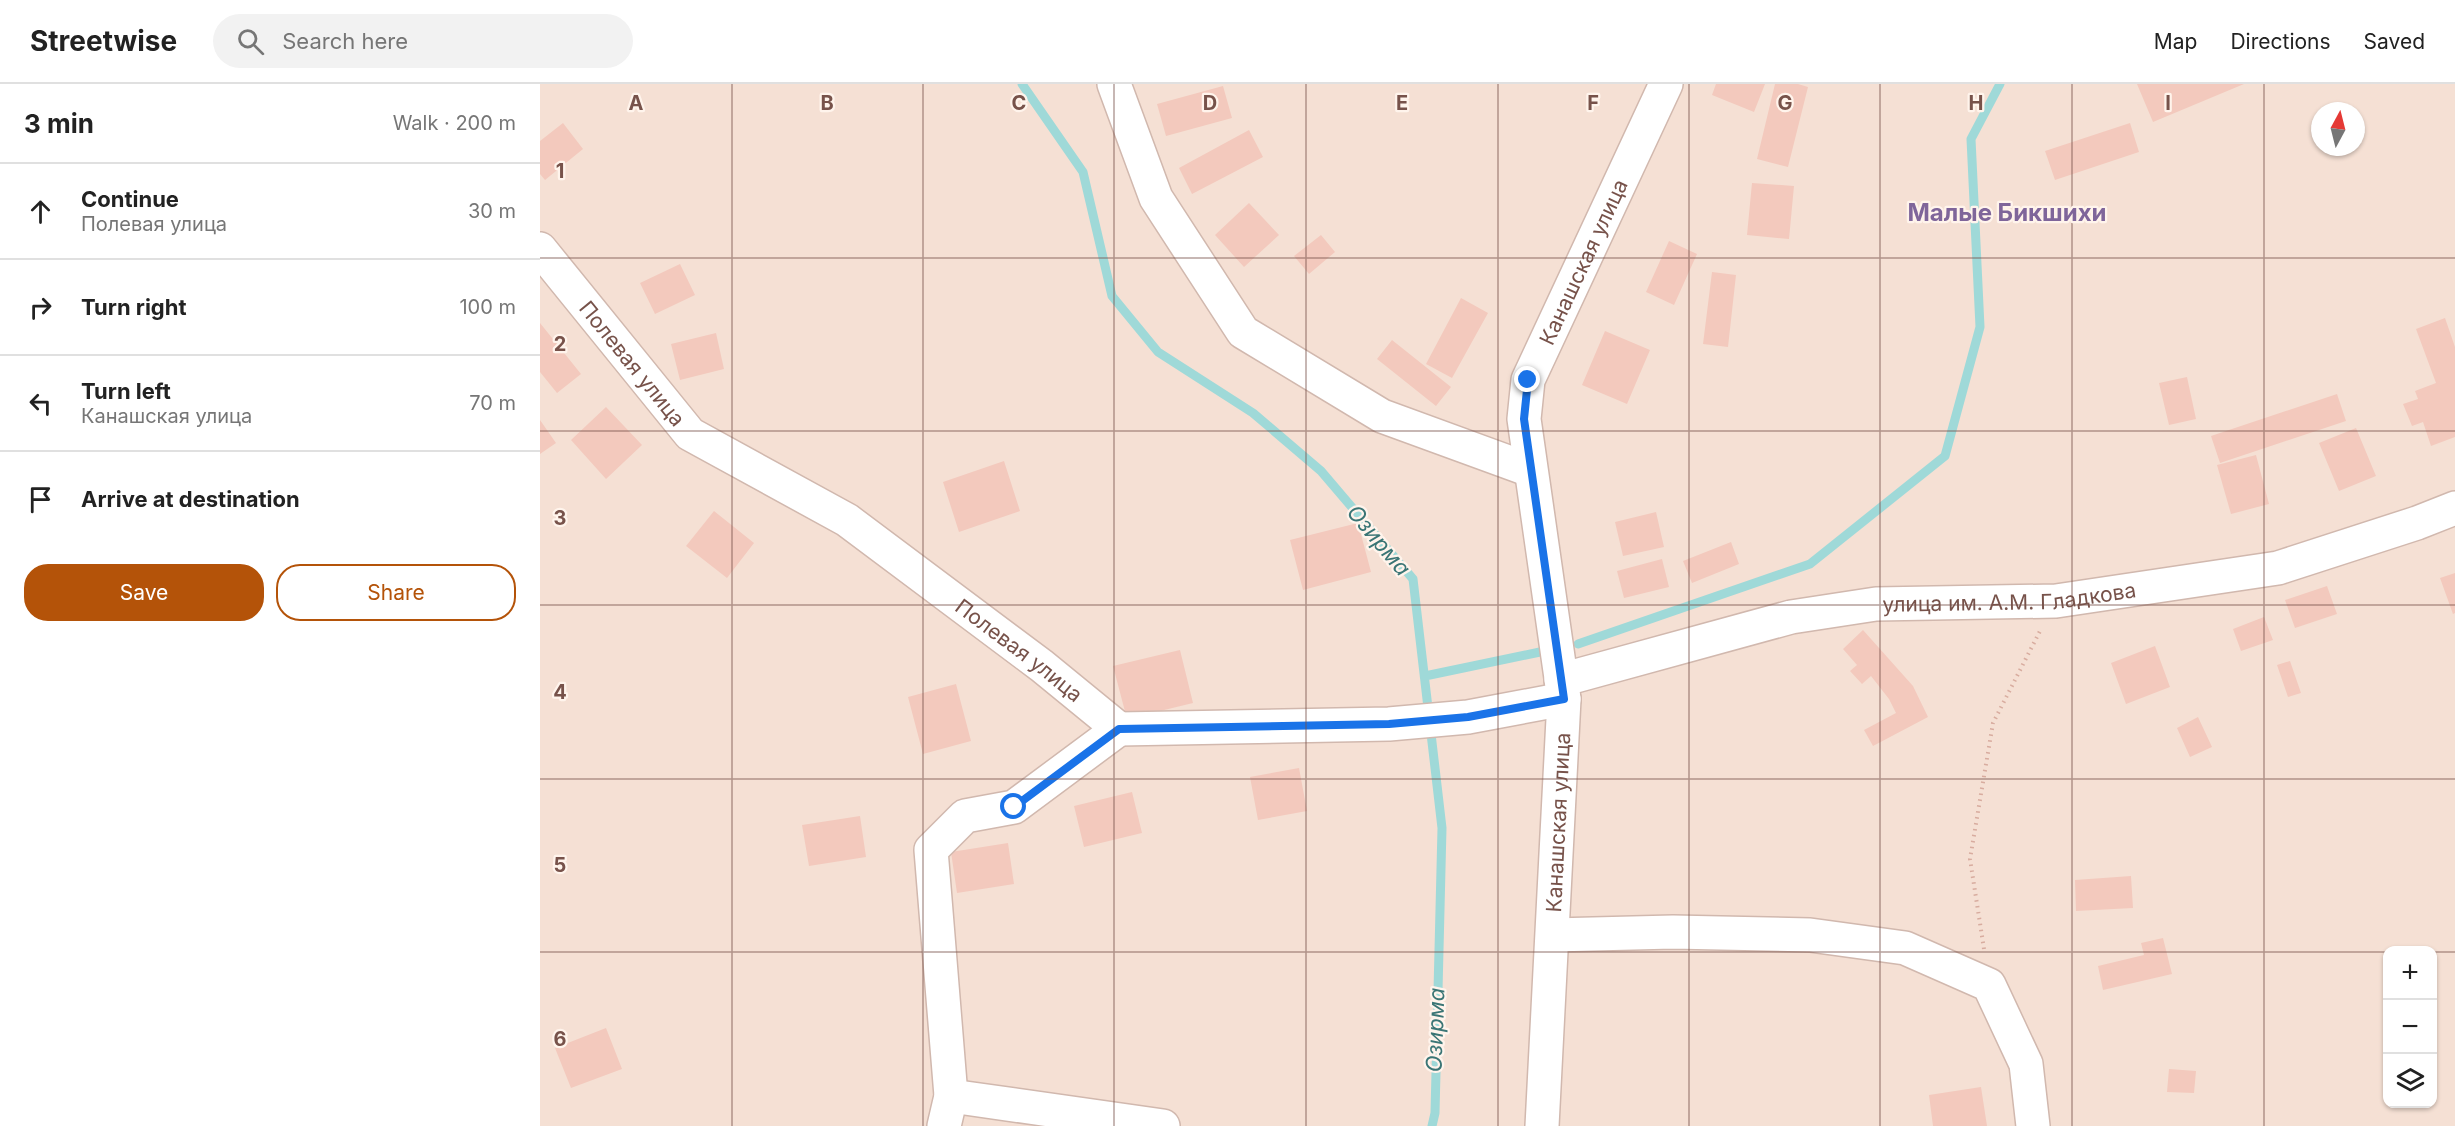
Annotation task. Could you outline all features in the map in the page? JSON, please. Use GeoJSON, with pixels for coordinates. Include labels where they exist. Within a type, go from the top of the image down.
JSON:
{"type":"FeatureCollection","features":[{"type":"Feature","properties":{"kind":"street"},"geometry":{"type":"LineString","coordinates":[[1114,84],[1156,198],[1242,332],[1382,416],[1530,470]]}},
{"type":"Feature","properties":{"kind":"street","name":"Канашская улица"},"geometry":{"type":"LineString","coordinates":[[1542,1126],[1553,935],[1563,689],[1524,419],[1528,380],[1666,84]]}},
{"type":"Feature","properties":{"kind":"street","name":"Полевая улица"},"geometry":{"type":"LineString","coordinates":[[540,249],[690,434],[847,520],[1042,666],[1119,729]]}},
{"type":"Feature","properties":{"kind":"street","name":"улица им. А.М. Гладкова"},"geometry":{"type":"LineString","coordinates":[[1119,729],[1389,724],[1468,717],[1791,617],[1876,604],[2056,601],[2278,568],[2417,523],[2455,508]]}},
{"type":"Feature","properties":{"kind":"street"},"geometry":{"type":"LineString","coordinates":[[1119,729],[1014,807],[965,816],[931,850],[947,1111],[1163,1126]]}},
{"type":"Feature","properties":{"kind":"street"},"geometry":{"type":"LineString","coordinates":[[1553,935],[1673,932],[1810,935],[1905,948],[1989,985],[2026,1064],[2033,1126]]}},
{"type":"Feature","properties":{"kind":"path"},"geometry":{"type":"LineString","coordinates":[[1989,985],[1970,859],[1993,723],[2056,601]]}},
{"type":"Feature","properties":{"kind":"shaded area","name":"Малые Бикшихи"},"geometry":{"type":"Polygon","coordinates":[[[540,84],[2455,84],[2455,1126],[540,1126],[540,84]]]}},
{"type":"Feature","properties":{"kind":"building"},"geometry":{"type":"Polygon","coordinates":[[[1716,84],[1765,84],[1754,112],[1712,95],[1716,84]]]}},
{"type":"Feature","properties":{"kind":"building"},"geometry":{"type":"Polygon","coordinates":[[[1775,84],[1798,84],[1808,87],[1788,167],[1757,159],[1775,84]]]}},
{"type":"Feature","properties":{"kind":"building"},"geometry":{"type":"Polygon","coordinates":[[[2137,84],[2244,84],[2153,122],[2137,84]]]}},
{"type":"Feature","properties":{"kind":"building"},"geometry":{"type":"Polygon","coordinates":[[[1223,86],[1232,118],[1166,136],[1157,104],[1223,86]]]}},
{"type":"Feature","properties":{"kind":"building"},"geometry":{"type":"Polygon","coordinates":[[[563,123],[583,149],[545,180],[540,174],[540,141],[563,123]]]}},
{"type":"Feature","properties":{"kind":"building"},"geometry":{"type":"Polygon","coordinates":[[[2130,123],[2139,152],[2055,180],[2045,151],[2130,123]]]}},
{"type":"Feature","properties":{"kind":"building"},"geometry":{"type":"Polygon","coordinates":[[[1249,130],[1263,157],[1192,194],[1179,168],[1249,130]]]}},
{"type":"Feature","properties":{"kind":"building"},"geometry":{"type":"Polygon","coordinates":[[[1752,183],[1794,186],[1789,239],[1747,235],[1752,183]]]}},
{"type":"Feature","properties":{"kind":"building"},"geometry":{"type":"Polygon","coordinates":[[[1249,203],[1279,235],[1244,267],[1215,235],[1249,203]]]}},
{"type":"Feature","properties":{"kind":"building"},"geometry":{"type":"Polygon","coordinates":[[[1321,235],[1335,252],[1309,274],[1294,256],[1321,235]]]}},
{"type":"Feature","properties":{"kind":"building"},"geometry":{"type":"Polygon","coordinates":[[[1669,241],[1697,254],[1674,305],[1646,292],[1669,241]]]}},
{"type":"Feature","properties":{"kind":"building"},"geometry":{"type":"Polygon","coordinates":[[[680,264],[695,295],[655,314],[640,283],[680,264]]]}},
{"type":"Feature","properties":{"kind":"building"},"geometry":{"type":"Polygon","coordinates":[[[1712,272],[1736,275],[1728,347],[1703,344],[1712,272]]]}},
{"type":"Feature","properties":{"kind":"building"},"geometry":{"type":"Polygon","coordinates":[[[1461,298],[1488,313],[1452,378],[1426,364],[1461,298]]]}},
{"type":"Feature","properties":{"kind":"building"},"geometry":{"type":"Polygon","coordinates":[[[2445,318],[2455,347],[2455,437],[2431,446],[2423,422],[2412,426],[2403,404],[2418,399],[2415,391],[2436,383],[2416,329],[2445,318]]]}},
{"type":"Feature","properties":{"kind":"building"},"geometry":{"type":"Polygon","coordinates":[[[540,323],[581,374],[557,393],[540,372],[540,323]]]}},
{"type":"Feature","properties":{"kind":"building"},"geometry":{"type":"Polygon","coordinates":[[[1605,331],[1650,350],[1627,404],[1582,385],[1605,331]]]}},
{"type":"Feature","properties":{"kind":"building"},"geometry":{"type":"Polygon","coordinates":[[[716,333],[724,369],[680,380],[671,344],[716,333]]]}},
{"type":"Feature","properties":{"kind":"building"},"geometry":{"type":"Polygon","coordinates":[[[1392,340],[1451,387],[1436,406],[1377,359],[1392,340]]]}},
{"type":"Feature","properties":{"kind":"building"},"geometry":{"type":"Polygon","coordinates":[[[2187,377],[2196,419],[2169,425],[2159,383],[2187,377]]]}},
{"type":"Feature","properties":{"kind":"building"},"geometry":{"type":"Polygon","coordinates":[[[2337,394],[2346,421],[2220,463],[2211,436],[2337,394]]]}},
{"type":"Feature","properties":{"kind":"building"},"geometry":{"type":"Polygon","coordinates":[[[606,407],[642,445],[606,479],[571,440],[606,407]]]}},
{"type":"Feature","properties":{"kind":"building"},"geometry":{"type":"Polygon","coordinates":[[[540,420],[556,443],[540,454],[540,420]]]}},
{"type":"Feature","properties":{"kind":"building"},"geometry":{"type":"Polygon","coordinates":[[[2356,428],[2376,476],[2339,491],[2319,443],[2356,428]]]}},
{"type":"Feature","properties":{"kind":"building"},"geometry":{"type":"Polygon","coordinates":[[[2256,455],[2269,504],[2231,514],[2217,465],[2256,455]]]}},
{"type":"Feature","properties":{"kind":"building"},"geometry":{"type":"Polygon","coordinates":[[[1004,461],[1020,511],[959,532],[943,482],[1004,461]]]}},
{"type":"Feature","properties":{"kind":"building"},"geometry":{"type":"Polygon","coordinates":[[[714,511],[754,543],[727,578],[686,546],[714,511]]]}},
{"type":"Feature","properties":{"kind":"building"},"geometry":{"type":"Polygon","coordinates":[[[1656,512],[1664,547],[1623,556],[1615,522],[1656,512]]]}},
{"type":"Feature","properties":{"kind":"building"},"geometry":{"type":"Polygon","coordinates":[[[1358,523],[1371,572],[1303,590],[1290,540],[1358,523]]]}},
{"type":"Feature","properties":{"kind":"building"},"geometry":{"type":"Polygon","coordinates":[[[1731,542],[1739,564],[1692,583],[1683,561],[1731,542]]]}},
{"type":"Feature","properties":{"kind":"building"},"geometry":{"type":"Polygon","coordinates":[[[1662,559],[1669,587],[1624,598],[1617,571],[1662,559]]]}},
{"type":"Feature","properties":{"kind":"building"},"geometry":{"type":"Polygon","coordinates":[[[2455,573],[2455,613],[2453,614],[2440,578],[2455,573]]]}},
{"type":"Feature","properties":{"kind":"building"},"geometry":{"type":"Polygon","coordinates":[[[2327,586],[2337,614],[2295,628],[2285,600],[2327,586]]]}},
{"type":"Feature","properties":{"kind":"building"},"geometry":{"type":"Polygon","coordinates":[[[2264,617],[2273,640],[2241,651],[2233,629],[2264,617]]]}},
{"type":"Feature","properties":{"kind":"building"},"geometry":{"type":"Polygon","coordinates":[[[1863,630],[1913,686],[1928,717],[1873,746],[1864,730],[1896,713],[1889,699],[1871,676],[1862,684],[1850,671],[1857,665],[1843,649],[1863,630]]]}},
{"type":"Feature","properties":{"kind":"building"},"geometry":{"type":"Polygon","coordinates":[[[2155,646],[2170,687],[2126,704],[2111,663],[2155,646]]]}},
{"type":"Feature","properties":{"kind":"building"},"geometry":{"type":"Polygon","coordinates":[[[1180,650],[1193,703],[1127,719],[1113,666],[1180,650]]]}},
{"type":"Feature","properties":{"kind":"building"},"geometry":{"type":"Polygon","coordinates":[[[2290,661],[2301,693],[2288,697],[2277,665],[2290,661]]]}},
{"type":"Feature","properties":{"kind":"building"},"geometry":{"type":"Polygon","coordinates":[[[956,684],[971,741],[923,754],[908,697],[956,684]]]}},
{"type":"Feature","properties":{"kind":"building"},"geometry":{"type":"Polygon","coordinates":[[[2198,717],[2212,747],[2190,757],[2177,728],[2198,717]]]}},
{"type":"Feature","properties":{"kind":"building"},"geometry":{"type":"Polygon","coordinates":[[[1299,768],[1307,811],[1258,820],[1250,777],[1299,768]]]}},
{"type":"Feature","properties":{"kind":"building"},"geometry":{"type":"Polygon","coordinates":[[[1132,792],[1142,833],[1084,847],[1074,806],[1132,792]]]}},
{"type":"Feature","properties":{"kind":"building"},"geometry":{"type":"Polygon","coordinates":[[[860,816],[866,857],[809,866],[802,825],[860,816]]]}},
{"type":"Feature","properties":{"kind":"building"},"geometry":{"type":"Polygon","coordinates":[[[1008,843],[1014,884],[957,893],[951,852],[1008,843]]]}},
{"type":"Feature","properties":{"kind":"building"},"geometry":{"type":"Polygon","coordinates":[[[2131,876],[2133,908],[2076,911],[2075,880],[2131,876]]]}},
{"type":"Feature","properties":{"kind":"building"},"geometry":{"type":"Polygon","coordinates":[[[2163,938],[2172,974],[2103,990],[2098,966],[2144,955],[2141,943],[2163,938]]]}},
{"type":"Feature","properties":{"kind":"building"},"geometry":{"type":"Polygon","coordinates":[[[606,1028],[622,1069],[571,1088],[555,1048],[606,1028]]]}},
{"type":"Feature","properties":{"kind":"building"},"geometry":{"type":"Polygon","coordinates":[[[2169,1069],[2196,1071],[2194,1093],[2167,1092],[2169,1069]]]}},
{"type":"Feature","properties":{"kind":"building"},"geometry":{"type":"Polygon","coordinates":[[[1981,1087],[1987,1126],[1933,1126],[1929,1095],[1981,1087]]]}},
{"type":"Feature","properties":{"kind":"waterway","name":"Озирма"},"geometry":{"type":"LineString","coordinates":[[1022,84],[1083,172],[1112,296],[1158,352],[1253,413],[1321,471],[1413,579],[1442,828],[1435,1113],[1432,1126]]}},
{"type":"Feature","properties":{"kind":"waterway"},"geometry":{"type":"LineString","coordinates":[[1578,644],[1810,564],[1945,456],[1980,327],[1971,139],[2000,84]]}},
{"type":"Feature","properties":{"kind":"waterway"},"geometry":{"type":"LineString","coordinates":[[1425,676],[1540,652]]}},
{"type":"Feature","properties":{"kind":"district","name":"Малые Бикшихи"},"geometry":{"type":"Point","coordinates":[2007,212]}},
{"type":"Feature","properties":{"kind":"route"},"geometry":{"type":"LineString","coordinates":[[1014,807],[1119,729],[1389,724],[1468,717],[1564,699],[1524,419],[1528,380]]}}]}
